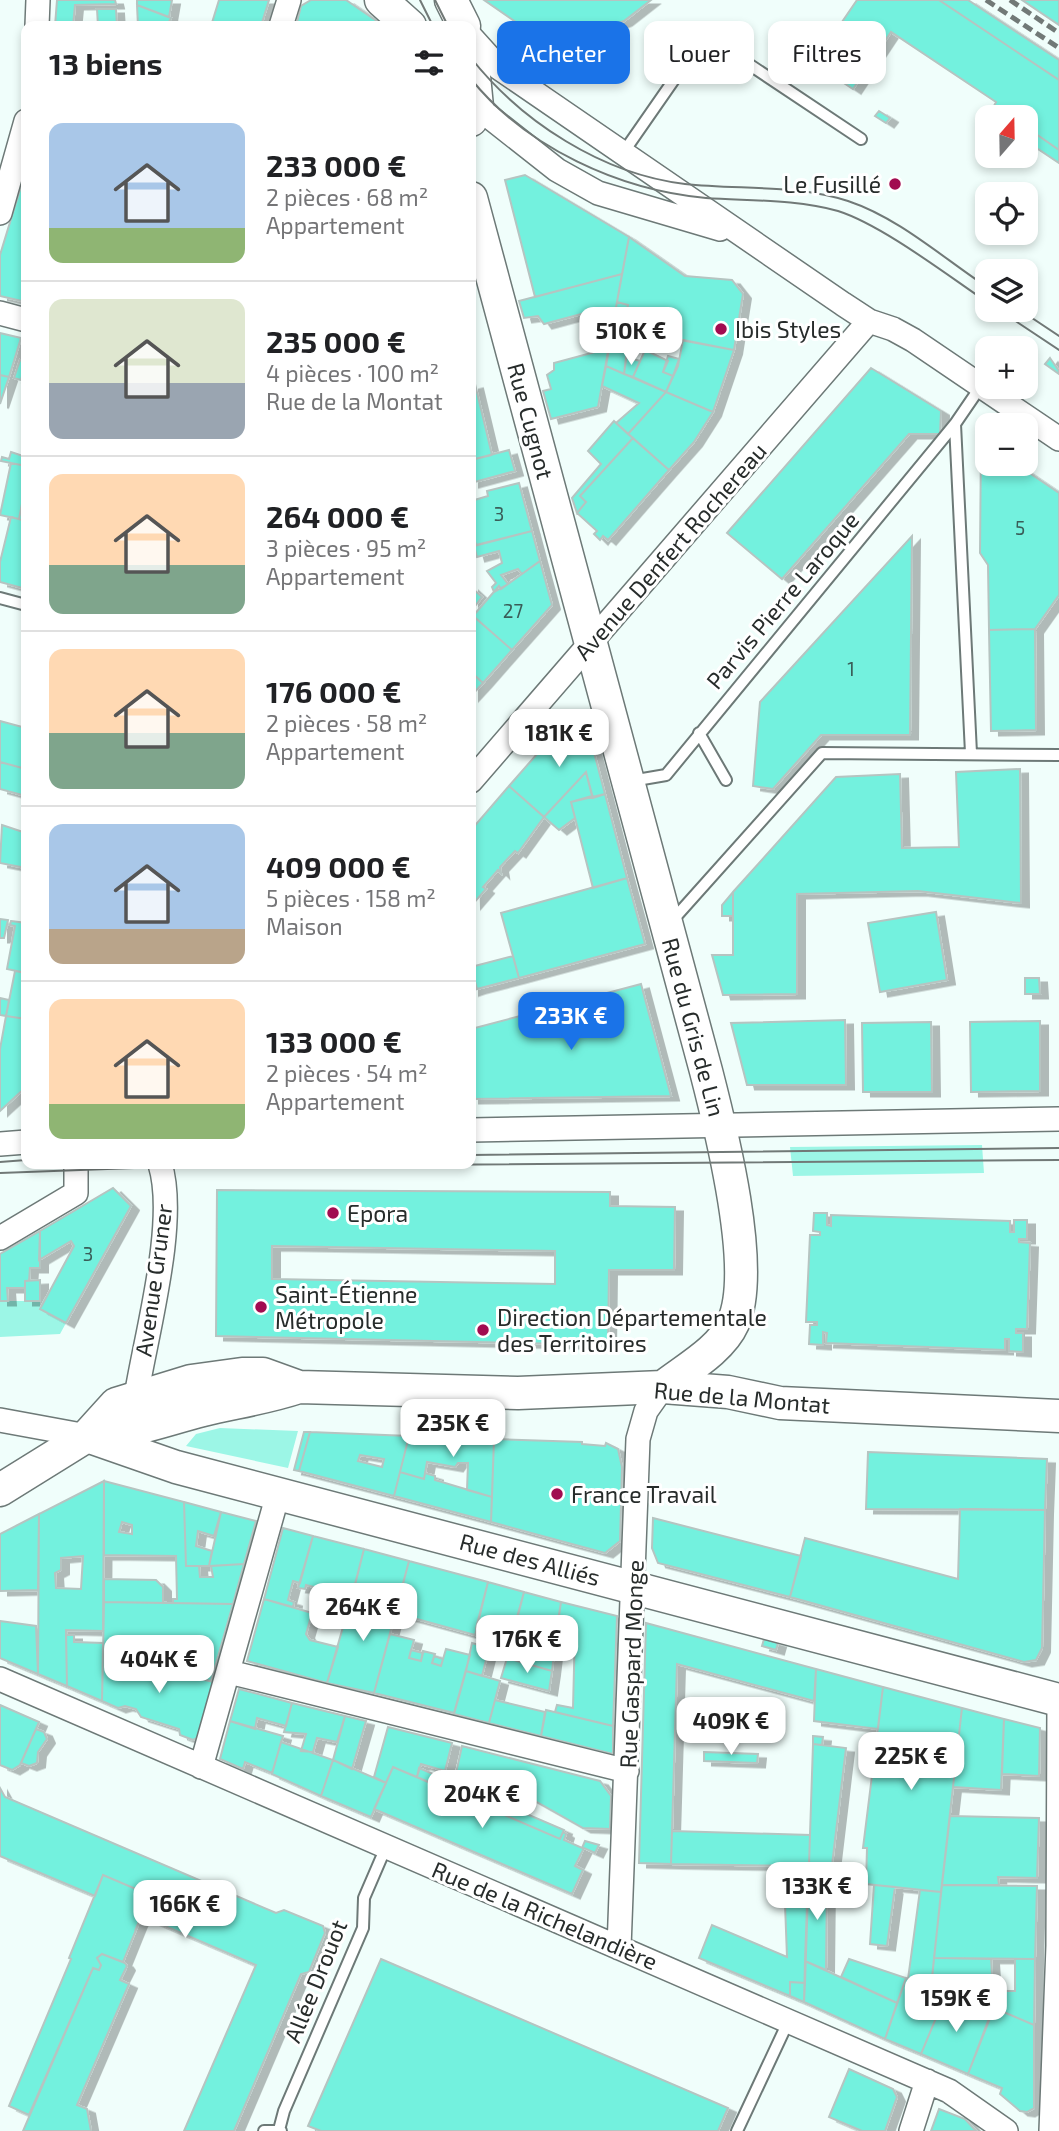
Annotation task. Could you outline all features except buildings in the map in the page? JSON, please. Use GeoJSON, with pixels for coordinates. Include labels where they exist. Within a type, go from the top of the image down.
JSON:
{"type":"FeatureCollection","features":[{"type":"Feature","properties":{"kind":"main road"},"geometry":{"type":"LineString","coordinates":[[381,0],[404,21]]}},
{"type":"Feature","properties":{"kind":"main road"},"geometry":{"type":"LineString","coordinates":[[452,0],[462,21]]}},
{"type":"Feature","properties":{"kind":"main road","name":"Rue Cugnot"},"geometry":{"type":"LineString","coordinates":[[476,217],[591,643]]}},
{"type":"Feature","properties":{"kind":"main road","name":"Rue du Gris de Lin"},"geometry":{"type":"LineString","coordinates":[[591,643],[720,1127],[742,1263],[740,1300],[733,1324],[719,1343],[663,1387]]}},
{"type":"Feature","properties":{"kind":"main road","name":"Rue de la Montat"},"geometry":{"type":"LineString","coordinates":[[87,1436],[116,1404],[191,1381],[264,1374],[299,1387],[518,1393],[663,1387],[728,1392],[780,1403],[1059,1416]]}},
{"type":"Feature","properties":{"kind":"main road","name":"Rue de la Montat"},"geometry":{"type":"LineString","coordinates":[[87,1436],[136,1431],[183,1415],[258,1401],[299,1387]]}},
{"type":"Feature","properties":{"kind":"main road"},"geometry":{"type":"LineString","coordinates":[[0,1489],[87,1436]]}},
{"type":"Feature","properties":{"kind":"main road","name":"Rue des Alliés"},"geometry":{"type":"LineString","coordinates":[[87,1436],[176,1467],[1059,1701]]}},
{"type":"Feature","properties":{"kind":"street"},"geometry":{"type":"LineString","coordinates":[[37,21],[38,0]]}},
{"type":"Feature","properties":{"kind":"street"},"geometry":{"type":"LineString","coordinates":[[283,21],[289,0]]}},
{"type":"Feature","properties":{"kind":"street"},"geometry":{"type":"LineString","coordinates":[[476,43],[499,68],[742,236],[869,321],[894,329],[975,382]]}},
{"type":"Feature","properties":{"kind":"street"},"geometry":{"type":"LineString","coordinates":[[476,111],[557,170],[598,193],[742,236]]}},
{"type":"Feature","properties":{"kind":"street"},"geometry":{"type":"LineString","coordinates":[[0,213],[21,139]]}},
{"type":"Feature","properties":{"kind":"street"},"geometry":{"type":"LineString","coordinates":[[0,313],[21,319]]}},
{"type":"Feature","properties":{"kind":"street","name":"Avenue Denfert Rochereau"},"geometry":{"type":"LineString","coordinates":[[476,774],[869,321]]}},
{"type":"Feature","properties":{"kind":"street"},"geometry":{"type":"LineString","coordinates":[[1000,399],[1059,439]]}},
{"type":"Feature","properties":{"kind":"street"},"geometry":{"type":"LineString","coordinates":[[476,1130],[1059,1119]]}},
{"type":"Feature","properties":{"kind":"street"},"geometry":{"type":"LineString","coordinates":[[0,1144],[21,1142]]}},
{"type":"Feature","properties":{"kind":"street"},"geometry":{"type":"LineString","coordinates":[[0,1238],[76,1193],[76,1169]]}},
{"type":"Feature","properties":{"kind":"street","name":"Avenue Gruner"},"geometry":{"type":"LineString","coordinates":[[136,1397],[165,1228],[162,1169]]}},
{"type":"Feature","properties":{"kind":"street","name":"Rue Gaspard Monge"},"geometry":{"type":"LineString","coordinates":[[620,1948],[638,1439],[646,1410],[663,1387]]}},
{"type":"Feature","properties":{"kind":"street","name":"Rue des Alliés"},"geometry":{"type":"LineString","coordinates":[[0,1420],[87,1436]]}},
{"type":"Feature","properties":{"kind":"street"},"geometry":{"type":"LineString","coordinates":[[201,1767],[278,1494]]}},
{"type":"Feature","properties":{"kind":"street"},"geometry":{"type":"LineString","coordinates":[[229,1672],[626,1771]]}},
{"type":"Feature","properties":{"kind":"street","name":"Rue de la Richelandière"},"geometry":{"type":"LineString","coordinates":[[0,1679],[927,2081],[949,2091],[1006,2131]]}},
{"type":"Feature","properties":{"kind":"street"},"geometry":{"type":"LineString","coordinates":[[1051,2131],[1058,1946],[1059,1701]]}},
{"type":"Feature","properties":{"kind":"street"},"geometry":{"type":"LineString","coordinates":[[911,2131],[927,2081]]}},
{"type":"Feature","properties":{"kind":"lane"},"geometry":{"type":"LineString","coordinates":[[623,153],[705,35],[860,139]]}},
{"type":"Feature","properties":{"kind":"lane","name":"Parvis Pierre Laroque"},"geometry":{"type":"LineString","coordinates":[[628,782],[666,775],[955,424],[975,395]]}},
{"type":"Feature","properties":{"kind":"lane"},"geometry":{"type":"LineString","coordinates":[[955,424],[971,753]]}},
{"type":"Feature","properties":{"kind":"lane"},"geometry":{"type":"LineString","coordinates":[[0,598],[21,604]]}},
{"type":"Feature","properties":{"kind":"lane"},"geometry":{"type":"LineString","coordinates":[[699,733],[726,780]]}},
{"type":"Feature","properties":{"kind":"lane"},"geometry":{"type":"LineString","coordinates":[[667,926],[822,753],[1059,755]]}},
{"type":"Feature","properties":{"kind":"lane","name":"Allée Drouot"},"geometry":{"type":"LineString","coordinates":[[264,2131],[280,2131],[284,2111],[363,1928],[364,1898],[386,1847]]}},
{"type":"Feature","properties":{"kind":"lane"},"geometry":{"type":"LineString","coordinates":[[737,2131],[789,2020]]}},
{"type":"Feature","properties":{"kind":"green space"},"geometry":{"type":"Polygon","coordinates":[[[982,1145],[984,1173],[793,1176],[790,1147],[982,1145]]]}},
{"type":"Feature","properties":{"kind":"green space"},"geometry":{"type":"Polygon","coordinates":[[[0,1301],[40,1301],[40,1309],[66,1323],[60,1334],[0,1337],[0,1301]]]}},
{"type":"Feature","properties":{"kind":"green space"},"geometry":{"type":"Polygon","coordinates":[[[220,1428],[298,1431],[288,1468],[186,1446],[196,1434],[220,1428]]]}},
{"type":"Feature","properties":{"kind":"tram line"},"geometry":{"type":"LineString","coordinates":[[420,0],[430,21]]}},
{"type":"Feature","properties":{"kind":"tram line"},"geometry":{"type":"LineString","coordinates":[[435,0],[446,21]]}},
{"type":"Feature","properties":{"kind":"tram line"},"geometry":{"type":"LineString","coordinates":[[476,64],[514,103],[539,123],[594,157],[654,178],[685,184],[808,192],[848,201],[903,228],[975,278]]}},
{"type":"Feature","properties":{"kind":"tram line"},"geometry":{"type":"LineString","coordinates":[[476,84],[519,126],[547,145],[608,175],[673,193],[706,198],[789,202],[838,211],[894,239],[975,294]]}},
{"type":"Feature","properties":{"kind":"tram line"},"geometry":{"type":"LineString","coordinates":[[1017,322],[1059,350]]}},
{"type":"Feature","properties":{"kind":"tram line"},"geometry":{"type":"LineString","coordinates":[[1038,322],[1059,336]]}},
{"type":"Feature","properties":{"kind":"tram line"},"geometry":{"type":"LineString","coordinates":[[476,1155],[1059,1148]]}},
{"type":"Feature","properties":{"kind":"tram line"},"geometry":{"type":"LineString","coordinates":[[0,1162],[21,1160]]}},
{"type":"Feature","properties":{"kind":"tram line"},"geometry":{"type":"LineString","coordinates":[[476,1165],[1059,1160]]}},
{"type":"Feature","properties":{"kind":"tram line"},"geometry":{"type":"LineString","coordinates":[[0,1173],[107,1169]]}},
{"type":"Feature","properties":{"kind":"railway"},"geometry":{"type":"LineString","coordinates":[[986,0],[1059,48]]}},
{"type":"Feature","properties":{"kind":"railway"},"geometry":{"type":"LineString","coordinates":[[1010,0],[1059,33]]}},
{"type":"Feature","properties":{"kind":"place","name":"Le Fusillé"},"geometry":{"type":"Point","coordinates":[895,184]}},
{"type":"Feature","properties":{"kind":"place","name":"Ibis Styles"},"geometry":{"type":"Point","coordinates":[721,329]}},
{"type":"Feature","properties":{"kind":"place","name":"Epora"},"geometry":{"type":"Point","coordinates":[333,1213]}},
{"type":"Feature","properties":{"kind":"place","name":"Saint-Étienne Métropole"},"geometry":{"type":"Point","coordinates":[261,1307]}},
{"type":"Feature","properties":{"kind":"place","name":"Direction Départementale des Territoires"},"geometry":{"type":"Point","coordinates":[483,1330]}},
{"type":"Feature","properties":{"kind":"place","name":"France Travail"},"geometry":{"type":"Point","coordinates":[557,1494]}}]}
